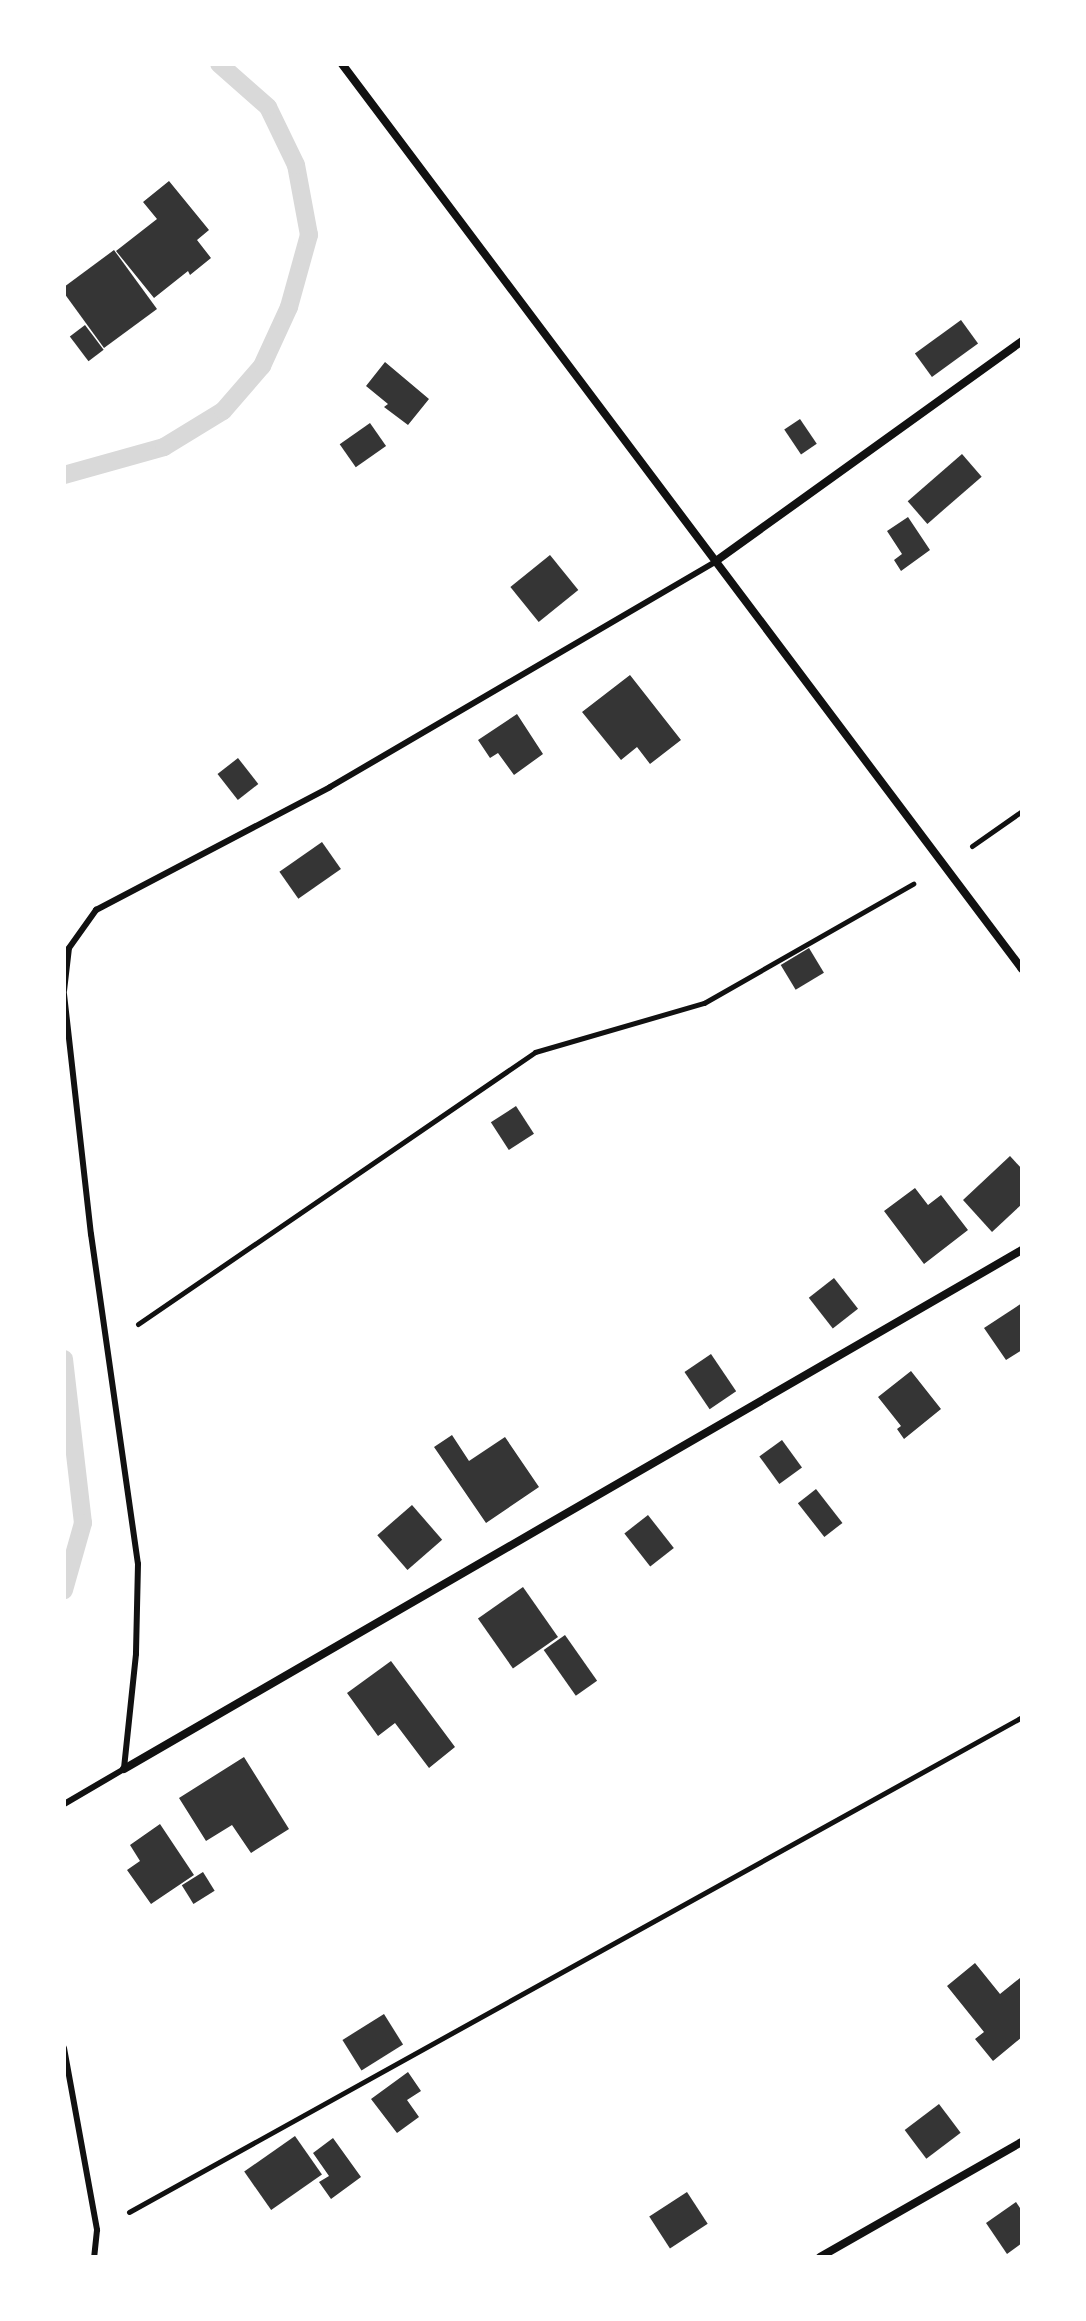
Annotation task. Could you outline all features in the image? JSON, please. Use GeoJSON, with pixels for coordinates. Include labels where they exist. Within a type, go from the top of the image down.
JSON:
{"type":"FeatureCollection","features":[{"type":"Feature","properties":{"kind":"street"},"geometry":{"type":"LineString","coordinates":[[342,64],[1022,969]]}},
{"type":"Feature","properties":{"kind":"street"},"geometry":{"type":"LineString","coordinates":[[716,561],[1022,341]]}},
{"type":"Feature","properties":{"kind":"street"},"geometry":{"type":"LineString","coordinates":[[124,1769],[1022,1250]]}},
{"type":"Feature","properties":{"kind":"street"},"geometry":{"type":"LineString","coordinates":[[820,2257],[1022,2142]]}},
{"type":"Feature","properties":{"kind":"lane"},"geometry":{"type":"LineString","coordinates":[[64,1804],[124,1769],[136,1654],[138,1564],[107,1345],[64,992],[69,948],[96,910],[318,794],[716,561]]}},
{"type":"Feature","properties":{"kind":"lane"},"geometry":{"type":"LineString","coordinates":[[64,2048],[97,2230],[94,2257]]}},
{"type":"Feature","properties":{"kind":"path"},"geometry":{"type":"LineString","coordinates":[[107,1345],[535,1052],[704,1003],[943,867],[1022,811]]}},
{"type":"Feature","properties":{"kind":"path"},"geometry":{"type":"LineString","coordinates":[[97,2230],[1022,1717]]}},
{"type":"Feature","properties":{"kind":"building"},"geometry":{"type":"Polygon","coordinates":[[[169,181],[209,230],[197,240],[211,258],[190,275],[188,271],[154,298],[116,251],[157,219],[143,202],[169,181]]]}},
{"type":"Feature","properties":{"kind":"building"},"geometry":{"type":"Polygon","coordinates":[[[114,250],[157,309],[104,348],[64,293],[64,287],[114,250]]]}},
{"type":"Feature","properties":{"kind":"building"},"geometry":{"type":"Polygon","coordinates":[[[961,320],[978,343],[932,377],[915,354],[961,320]]]}},
{"type":"Feature","properties":{"kind":"building"},"geometry":{"type":"Polygon","coordinates":[[[85,325],[104,350],[88,361],[70,336],[85,325]]]}},
{"type":"Feature","properties":{"kind":"building"},"geometry":{"type":"Polygon","coordinates":[[[385,362],[429,399],[408,425],[384,407],[388,404],[366,386],[385,362]]]}},
{"type":"Feature","properties":{"kind":"building"},"geometry":{"type":"Polygon","coordinates":[[[800,419],[817,444],[801,454],[784,430],[800,419]]]}},
{"type":"Feature","properties":{"kind":"building"},"geometry":{"type":"Polygon","coordinates":[[[370,423],[386,446],[356,467],[340,444],[370,423]]]}},
{"type":"Feature","properties":{"kind":"building"},"geometry":{"type":"Polygon","coordinates":[[[962,454],[982,477],[927,524],[908,501],[962,454]]]}},
{"type":"Feature","properties":{"kind":"building"},"geometry":{"type":"Polygon","coordinates":[[[908,517],[930,550],[901,571],[894,560],[902,554],[887,531],[908,517]]]}},
{"type":"Feature","properties":{"kind":"building"},"geometry":{"type":"Polygon","coordinates":[[[550,555],[578,590],[539,622],[510,587],[550,555]]]}},
{"type":"Feature","properties":{"kind":"building"},"geometry":{"type":"Polygon","coordinates":[[[630,675],[681,740],[650,764],[637,747],[621,760],[582,712],[630,675]]]}},
{"type":"Feature","properties":{"kind":"building"},"geometry":{"type":"Polygon","coordinates":[[[517,714],[543,754],[514,775],[498,753],[490,758],[478,740],[517,714]]]}},
{"type":"Feature","properties":{"kind":"building"},"geometry":{"type":"Polygon","coordinates":[[[238,758],[258,784],[238,800],[218,774],[238,758]]]}},
{"type":"Feature","properties":{"kind":"building"},"geometry":{"type":"Polygon","coordinates":[[[322,842],[341,869],[298,899],[279,872],[322,842]]]}},
{"type":"Feature","properties":{"kind":"building"},"geometry":{"type":"Polygon","coordinates":[[[809,948],[824,973],[796,990],[781,965],[809,948]]]}},
{"type":"Feature","properties":{"kind":"building"},"geometry":{"type":"Polygon","coordinates":[[[516,1106],[534,1134],[509,1150],[491,1122],[516,1106]]]}},
{"type":"Feature","properties":{"kind":"building"},"geometry":{"type":"Polygon","coordinates":[[[1010,1156],[1022,1169],[1022,1204],[992,1232],[963,1200],[1010,1156]]]}},
{"type":"Feature","properties":{"kind":"building"},"geometry":{"type":"Polygon","coordinates":[[[915,1188],[928,1205],[941,1195],[968,1230],[924,1264],[884,1211],[915,1188]]]}},
{"type":"Feature","properties":{"kind":"building"},"geometry":{"type":"Polygon","coordinates":[[[834,1278],[858,1309],[833,1328],[809,1298],[834,1278]]]}},
{"type":"Feature","properties":{"kind":"building"},"geometry":{"type":"Polygon","coordinates":[[[1022,1303],[1022,1350],[1006,1360],[984,1328],[1022,1303]]]}},
{"type":"Feature","properties":{"kind":"building"},"geometry":{"type":"Polygon","coordinates":[[[711,1354],[736,1391],[710,1409],[684,1372],[711,1354]]]}},
{"type":"Feature","properties":{"kind":"building"},"geometry":{"type":"Polygon","coordinates":[[[911,1371],[941,1409],[904,1439],[897,1429],[901,1426],[878,1397],[911,1371]]]}},
{"type":"Feature","properties":{"kind":"building"},"geometry":{"type":"Polygon","coordinates":[[[452,1435],[469,1461],[505,1437],[539,1487],[486,1523],[434,1447],[452,1435]]]}},
{"type":"Feature","properties":{"kind":"building"},"geometry":{"type":"Polygon","coordinates":[[[782,1440],[802,1468],[779,1484],[759,1456],[782,1440]]]}},
{"type":"Feature","properties":{"kind":"building"},"geometry":{"type":"Polygon","coordinates":[[[816,1489],[842,1523],[824,1537],[798,1503],[816,1489]]]}},
{"type":"Feature","properties":{"kind":"building"},"geometry":{"type":"Polygon","coordinates":[[[412,1505],[442,1540],[407,1570],[377,1535],[412,1505]]]}},
{"type":"Feature","properties":{"kind":"building"},"geometry":{"type":"Polygon","coordinates":[[[648,1515],[674,1548],[650,1567],[624,1533],[648,1515]]]}},
{"type":"Feature","properties":{"kind":"building"},"geometry":{"type":"Polygon","coordinates":[[[523,1587],[558,1637],[513,1669],[478,1619],[523,1587]]]}},
{"type":"Feature","properties":{"kind":"building"},"geometry":{"type":"Polygon","coordinates":[[[565,1635],[597,1681],[576,1696],[544,1650],[565,1635]]]}},
{"type":"Feature","properties":{"kind":"building"},"geometry":{"type":"Polygon","coordinates":[[[391,1661],[455,1747],[429,1768],[395,1723],[378,1736],[347,1693],[391,1661]]]}},
{"type":"Feature","properties":{"kind":"building"},"geometry":{"type":"Polygon","coordinates":[[[244,1757],[289,1829],[251,1853],[232,1825],[206,1841],[179,1798],[244,1757]]]}},
{"type":"Feature","properties":{"kind":"building"},"geometry":{"type":"Polygon","coordinates":[[[160,1824],[194,1875],[151,1904],[127,1870],[140,1861],[130,1845],[160,1824]]]}},
{"type":"Feature","properties":{"kind":"building"},"geometry":{"type":"Polygon","coordinates":[[[203,1872],[215,1891],[193,1904],[182,1885],[203,1872]]]}},
{"type":"Feature","properties":{"kind":"building"},"geometry":{"type":"Polygon","coordinates":[[[975,1963],[1000,1994],[1020,1978],[1022,1980],[1022,2037],[993,2061],[975,2039],[984,2032],[947,1986],[975,1963]]]}},
{"type":"Feature","properties":{"kind":"building"},"geometry":{"type":"Polygon","coordinates":[[[384,2014],[403,2045],[362,2070],[342,2040],[384,2014]]]}},
{"type":"Feature","properties":{"kind":"building"},"geometry":{"type":"Polygon","coordinates":[[[408,2072],[421,2091],[407,2100],[419,2117],[397,2133],[371,2099],[408,2072]]]}},
{"type":"Feature","properties":{"kind":"building"},"geometry":{"type":"Polygon","coordinates":[[[939,2104],[961,2133],[926,2159],[905,2130],[939,2104]]]}},
{"type":"Feature","properties":{"kind":"building"},"geometry":{"type":"Polygon","coordinates":[[[295,2136],[322,2175],[271,2210],[244,2172],[295,2136]]]}},
{"type":"Feature","properties":{"kind":"building"},"geometry":{"type":"Polygon","coordinates":[[[333,2138],[361,2177],[331,2199],[319,2182],[329,2176],[313,2153],[333,2138]]]}},
{"type":"Feature","properties":{"kind":"building"},"geometry":{"type":"Polygon","coordinates":[[[687,2192],[708,2224],[670,2248],[649,2217],[687,2192]]]}},
{"type":"Feature","properties":{"kind":"building"},"geometry":{"type":"Polygon","coordinates":[[[1016,2202],[1022,2211],[1022,2243],[1007,2254],[986,2223],[1016,2202]]]}},
{"type":"Feature","properties":{"kind":"waterway"},"geometry":{"type":"LineString","coordinates":[[64,475],[164,447],[223,411],[262,366],[289,307],[309,235],[296,165],[268,107],[219,64]]}},
{"type":"Feature","properties":{"kind":"waterway"},"geometry":{"type":"LineString","coordinates":[[64,1359],[83,1523],[64,1590]]}}]}
